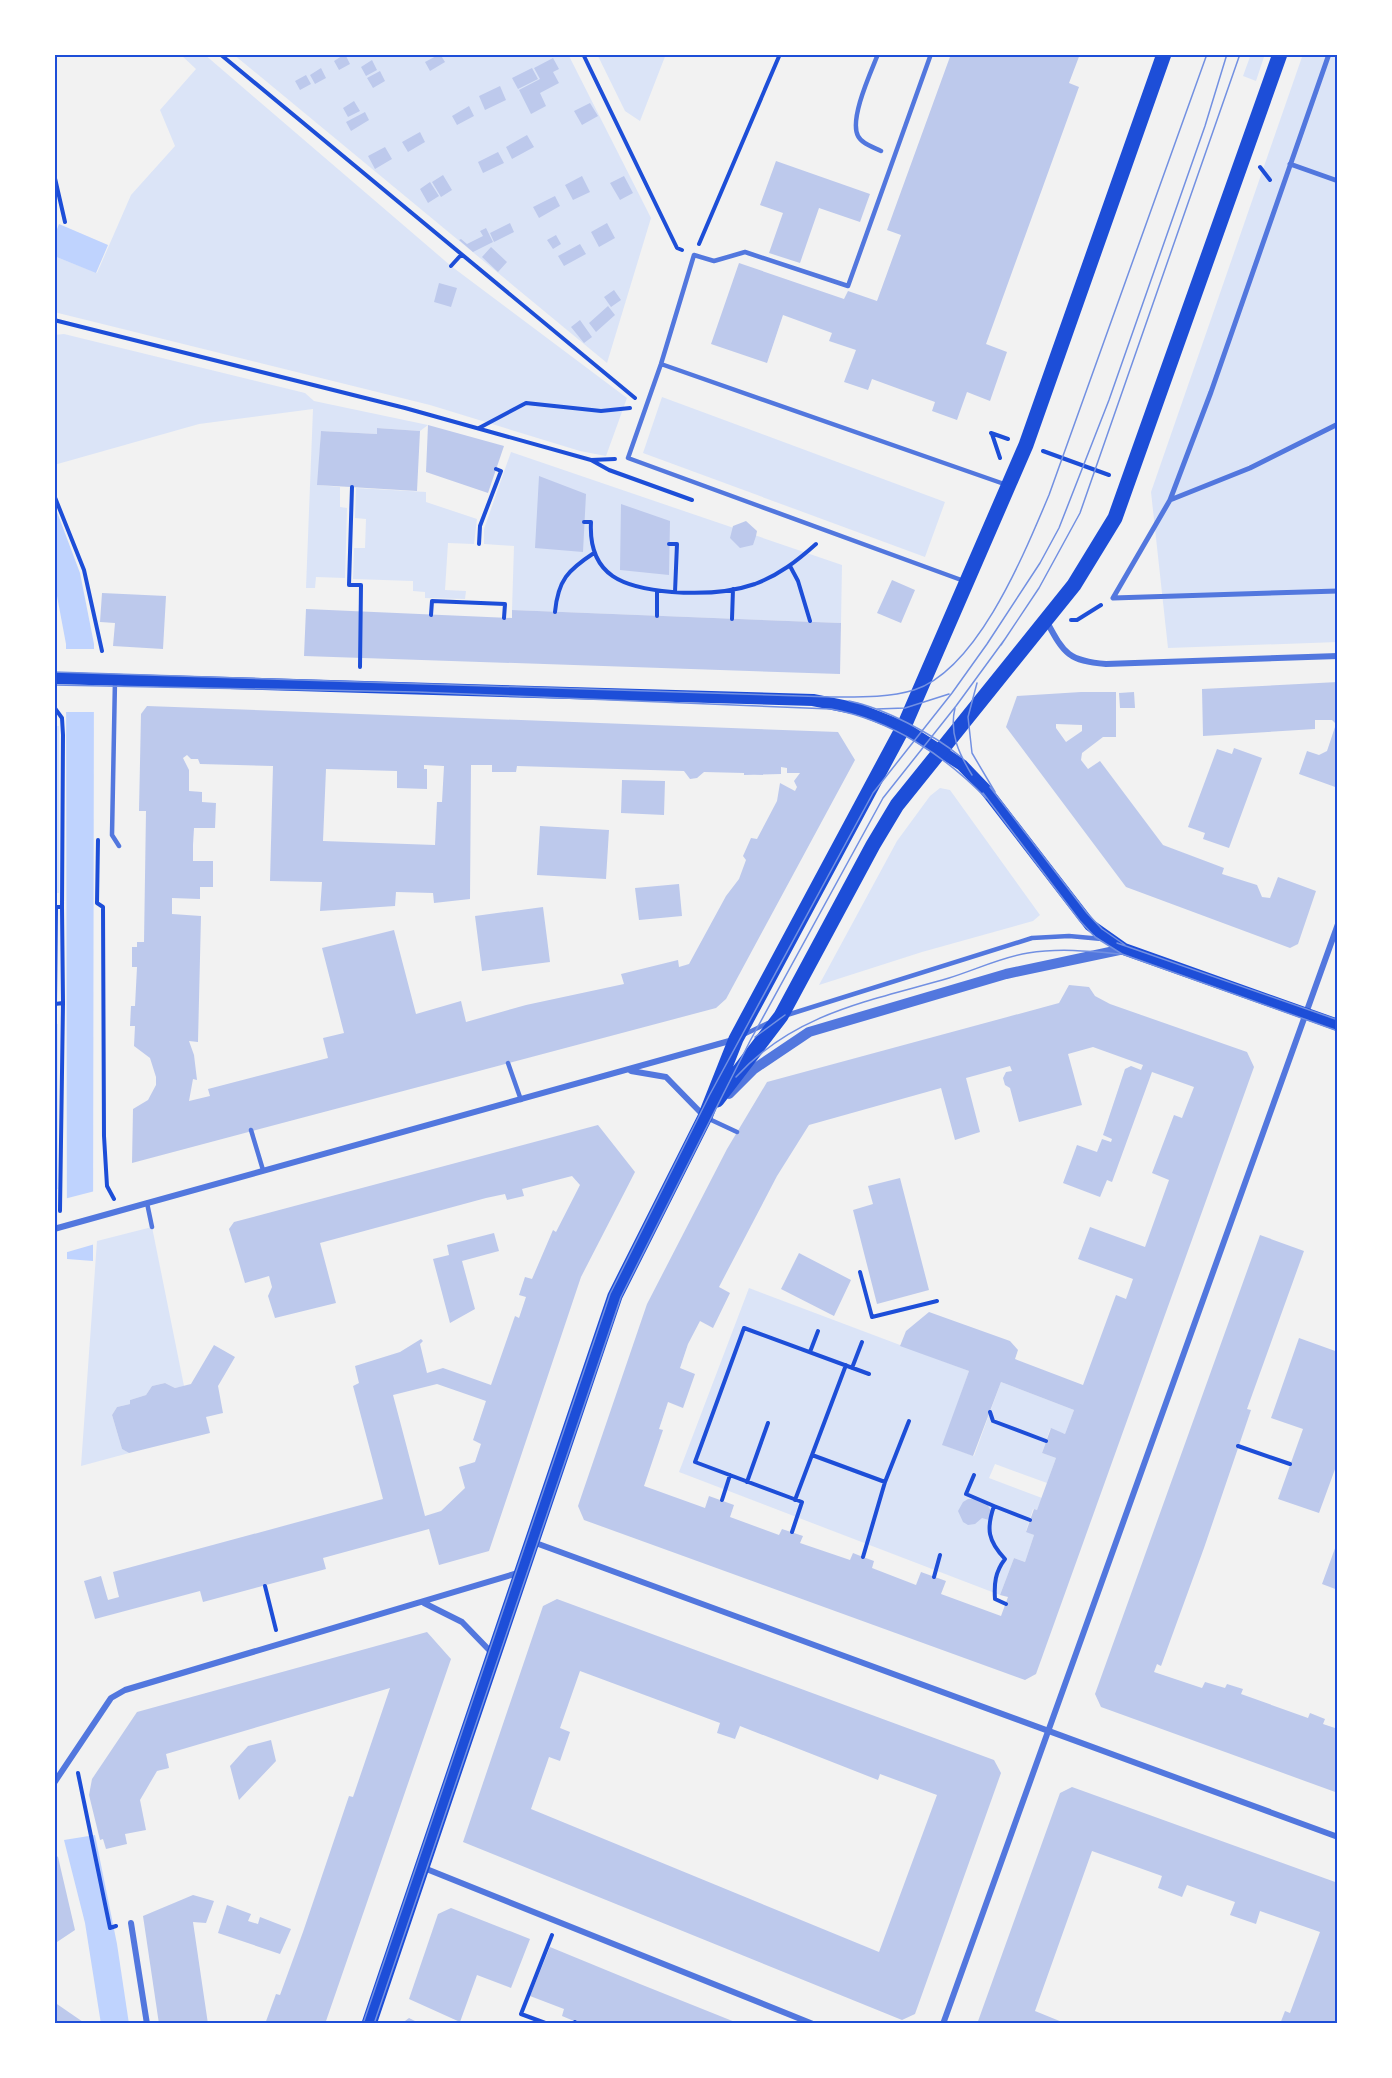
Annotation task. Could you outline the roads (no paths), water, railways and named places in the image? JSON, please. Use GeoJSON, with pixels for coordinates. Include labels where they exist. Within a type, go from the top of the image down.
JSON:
{"type":"FeatureCollection","features":[{"type":"Feature","properties":{"kind":"main road"},"geometry":{"type":"LineString","coordinates":[[369,2024],[615,1296],[705,1117],[736,1039],[903,727],[1009,486],[1035,421],[1164,54]]}},
{"type":"Feature","properties":{"kind":"main road"},"geometry":{"type":"LineString","coordinates":[[705,1117],[782,1016],[873,845],[897,805],[1074,585],[1114,518],[1280,54]]}},
{"type":"Feature","properties":{"kind":"main road"},"geometry":{"type":"LineString","coordinates":[[59,678],[813,700],[858,709],[903,727],[962,765],[985,789],[1090,925],[1111,941],[1124,949],[1338,1025]]}},
{"type":"Feature","properties":{"kind":"street"},"geometry":{"type":"LineString","coordinates":[[1329,54],[1211,392],[1170,500],[1113,598],[1338,591]]}},
{"type":"Feature","properties":{"kind":"street"},"geometry":{"type":"LineString","coordinates":[[1290,164],[1338,181]]}},
{"type":"Feature","properties":{"kind":"street"},"geometry":{"type":"LineString","coordinates":[[1170,500],[1250,468],[1338,424]]}},
{"type":"Feature","properties":{"kind":"street"},"geometry":{"type":"LineString","coordinates":[[1046,620],[1067,655],[1083,662],[1106,664],[1338,656]]}},
{"type":"Feature","properties":{"kind":"street"},"geometry":{"type":"LineString","coordinates":[[943,2024],[1338,924]]}},
{"type":"Feature","properties":{"kind":"street"},"geometry":{"type":"LineString","coordinates":[[627,1071],[666,1077],[705,1117],[754,1069],[809,1032],[1006,974],[1124,949]]}},
{"type":"Feature","properties":{"kind":"street"},"geometry":{"type":"LineString","coordinates":[[59,1227],[736,1039]]}},
{"type":"Feature","properties":{"kind":"street"},"geometry":{"type":"LineString","coordinates":[[532,1542],[1048,1733],[1338,1837]]}},
{"type":"Feature","properties":{"kind":"street"},"geometry":{"type":"LineString","coordinates":[[54,1783],[111,1698],[125,1690],[522,1572]]}},
{"type":"Feature","properties":{"kind":"street"},"geometry":{"type":"LineString","coordinates":[[424,1603],[462,1622],[494,1655]]}},
{"type":"Feature","properties":{"kind":"street"},"geometry":{"type":"LineString","coordinates":[[422,1868],[813,2024]]}},
{"type":"Feature","properties":{"kind":"street"},"geometry":{"type":"LineString","coordinates":[[131,1923],[147,2024]]}},
{"type":"Feature","properties":{"kind":"lane"},"geometry":{"type":"LineString","coordinates":[[878,54],[855,125],[858,137],[867,145],[881,151]]}},
{"type":"Feature","properties":{"kind":"lane"},"geometry":{"type":"LineString","coordinates":[[932,54],[848,286],[745,252],[714,261],[694,255],[661,364],[628,458],[967,581]]}},
{"type":"Feature","properties":{"kind":"lane"},"geometry":{"type":"LineString","coordinates":[[661,364],[1009,486]]}},
{"type":"Feature","properties":{"kind":"lane"},"geometry":{"type":"LineString","coordinates":[[115,680],[112,835],[119,846]]}},
{"type":"Feature","properties":{"kind":"lane"},"geometry":{"type":"LineString","coordinates":[[736,1039],[782,1016],[1032,938],[1069,936],[1095,937],[1111,941]]}},
{"type":"Feature","properties":{"kind":"lane"},"geometry":{"type":"LineString","coordinates":[[508,1063],[521,1100]]}},
{"type":"Feature","properties":{"kind":"lane"},"geometry":{"type":"LineString","coordinates":[[705,1117],[737,1132]]}},
{"type":"Feature","properties":{"kind":"lane"},"geometry":{"type":"LineString","coordinates":[[251,1130],[263,1170]]}},
{"type":"Feature","properties":{"kind":"lane"},"geometry":{"type":"LineString","coordinates":[[147,1203],[152,1227]]}},
{"type":"Feature","properties":{"kind":"water"},"geometry":{"type":"Polygon","coordinates":[[[59,224],[108,245],[96,273],[54,256],[54,237],[59,224]]]}},
{"type":"Feature","properties":{"kind":"water"},"geometry":{"type":"Polygon","coordinates":[[[54,504],[80,573],[94,644],[93,1261],[67,1259],[66,644],[54,580],[54,504]]]}},
{"type":"Feature","properties":{"kind":"water"},"geometry":{"type":"Polygon","coordinates":[[[95,1835],[117,1944],[129,2024],[101,2024],[85,1923],[64,1840],[95,1835]]]}},
{"type":"Feature","properties":{"kind":"tram line"},"geometry":{"type":"LineString","coordinates":[[54,672],[831,697],[894,694],[914,690],[937,678],[959,659],[996,607],[1039,519],[1207,54]]}},
{"type":"Feature","properties":{"kind":"tram line"},"geometry":{"type":"LineString","coordinates":[[363,2024],[610,1294],[709,1096],[873,793],[952,693],[987,644],[1040,563],[1059,528],[1109,400],[1205,126],[1227,54]]}},
{"type":"Feature","properties":{"kind":"tram line"},"geometry":{"type":"LineString","coordinates":[[1001,645],[1039,588],[1080,513],[1240,54]]}},
{"type":"Feature","properties":{"kind":"tram line"},"geometry":{"type":"LineString","coordinates":[[374,2024],[621,1297],[750,1041],[883,798],[956,706],[1005,639]]}},
{"type":"Feature","properties":{"kind":"tram line"},"geometry":{"type":"LineString","coordinates":[[977,683],[968,717],[972,753],[995,792]]}},
{"type":"Feature","properties":{"kind":"tram line"},"geometry":{"type":"LineString","coordinates":[[54,685],[417,692],[831,709],[875,722],[915,742],[970,782],[986,798]]}},
{"type":"Feature","properties":{"kind":"tram line"},"geometry":{"type":"LineString","coordinates":[[876,709],[905,708],[949,694]]}},
{"type":"Feature","properties":{"kind":"tram line"},"geometry":{"type":"LineString","coordinates":[[849,701],[877,709],[908,723],[961,757]]}},
{"type":"Feature","properties":{"kind":"tram line"},"geometry":{"type":"LineString","coordinates":[[955,708],[953,726],[956,743],[972,775]]}},
{"type":"Feature","properties":{"kind":"tram line"},"geometry":{"type":"LineString","coordinates":[[990,787],[1087,913],[1102,929],[1125,945]]}},
{"type":"Feature","properties":{"kind":"tram line"},"geometry":{"type":"LineString","coordinates":[[983,793],[1080,921],[1095,937],[1122,954],[1338,1031]]}},
{"type":"Feature","properties":{"kind":"tram line"},"geometry":{"type":"LineString","coordinates":[[1117,943],[1338,1020]]}},
{"type":"Feature","properties":{"kind":"tram line"},"geometry":{"type":"LineString","coordinates":[[736,1077],[759,1055],[783,1038],[835,1012],[862,1003],[949,978],[1008,957],[1028,953],[1063,950],[1120,954]]}},
{"type":"Feature","properties":{"kind":"tram line"},"geometry":{"type":"LineString","coordinates":[[755,1037],[785,1015]]}}]}
